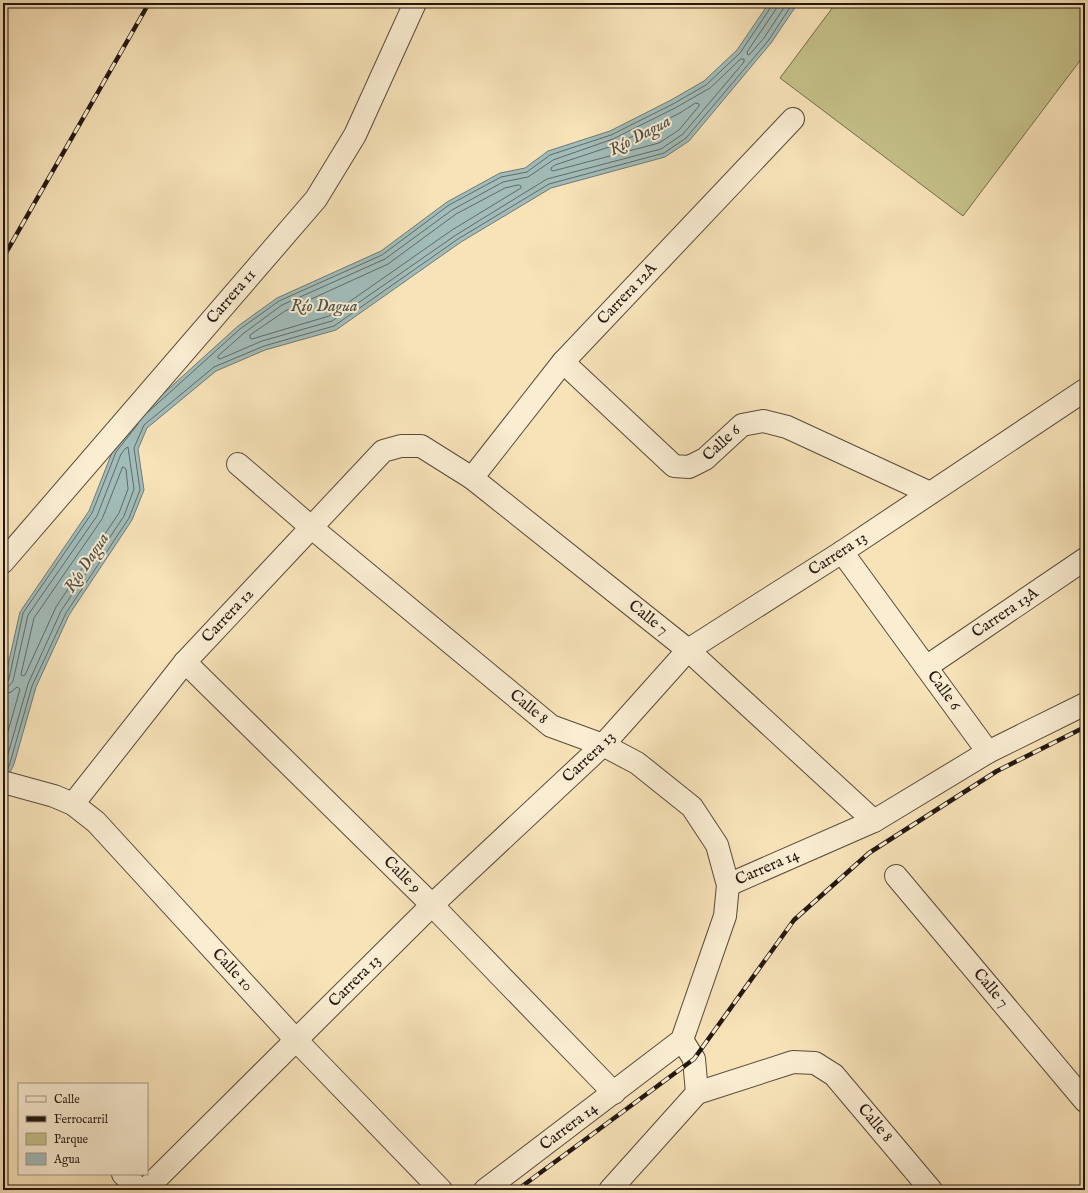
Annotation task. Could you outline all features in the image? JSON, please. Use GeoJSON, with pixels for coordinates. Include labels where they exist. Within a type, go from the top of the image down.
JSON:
{"type":"FeatureCollection","features":[{"type":"Feature","properties":{"kind":"street","name":"Carrera 11"},"geometry":{"type":"LineString","coordinates":[[3,562],[316,199],[356,135],[415,3]]}},
{"type":"Feature","properties":{"kind":"street","name":"Carrera 12A"},"geometry":{"type":"LineString","coordinates":[[472,478],[563,362],[793,119]]}},
{"type":"Feature","properties":{"kind":"street","name":"Calle 6"},"geometry":{"type":"LineString","coordinates":[[563,362],[674,466],[689,467],[705,459],[742,425],[762,421],[787,427],[930,492]]}},
{"type":"Feature","properties":{"kind":"street","name":"Carrera 13"},"geometry":{"type":"LineString","coordinates":[[145,1190],[432,905],[603,745],[688,650],[842,552],[1085,390]]}},
{"type":"Feature","properties":{"kind":"street","name":"Calle 7"},"geometry":{"type":"LineString","coordinates":[[401,446],[421,446],[472,478],[688,650],[874,821]]}},
{"type":"Feature","properties":{"kind":"street","name":"Carrera 12"},"geometry":{"type":"LineString","coordinates":[[63,800],[185,662],[383,451],[401,446]]}},
{"type":"Feature","properties":{"kind":"street","name":"Calle 8"},"geometry":{"type":"LineString","coordinates":[[238,464],[312,528],[551,726],[603,745],[637,763],[692,807],[716,845],[728,885]]}},
{"type":"Feature","properties":{"kind":"street","name":"Calle 6"},"geometry":{"type":"LineString","coordinates":[[842,552],[988,752]]}},
{"type":"Feature","properties":{"kind":"street","name":"Carrera 13A"},"geometry":{"type":"LineString","coordinates":[[926,667],[1085,558]]}},
{"type":"Feature","properties":{"kind":"street","name":"Calle 9"},"geometry":{"type":"LineString","coordinates":[[185,662],[432,905],[614,1093]]}},
{"type":"Feature","properties":{"kind":"street","name":"Carrera 14"},"geometry":{"type":"LineString","coordinates":[[485,1190],[682,1040],[725,916],[728,885],[874,821],[988,752],[1085,704]]}},
{"type":"Feature","properties":{"kind":"street","name":"Calle 10"},"geometry":{"type":"LineString","coordinates":[[3,782],[63,800],[96,822],[296,1040],[441,1190]]}},
{"type":"Feature","properties":{"kind":"street","name":"Calle 7"},"geometry":{"type":"LineString","coordinates":[[896,876],[1085,1101]]}},
{"type":"Feature","properties":{"kind":"street"},"geometry":{"type":"LineString","coordinates":[[610,1190],[697,1093],[694,1059],[682,1040]]}},
{"type":"Feature","properties":{"kind":"street","name":"Calle 8"},"geometry":{"type":"LineString","coordinates":[[697,1093],[793,1062],[815,1063],[834,1075],[930,1190]]}},
{"type":"Feature","properties":{"kind":"street"},"geometry":{"type":"LineString","coordinates":[[124,1175],[140,1190]]}},
{"type":"Feature","properties":{"kind":"green space"},"geometry":{"type":"Polygon","coordinates":[[[836,3],[1085,3],[1085,54],[963,216],[780,78],[836,3]]]}},
{"type":"Feature","properties":{"kind":"water","name":"Río Dagua"},"geometry":{"type":"Polygon","coordinates":[[[769,3],[798,3],[771,43],[689,141],[665,157],[551,188],[461,242],[336,330],[265,350],[216,371],[147,428],[138,449],[144,490],[132,520],[69,615],[36,687],[14,764],[3,787],[3,687],[20,612],[89,511],[113,450],[142,413],[238,326],[277,298],[381,251],[447,202],[500,173],[525,168],[548,151],[610,131],[671,100],[704,81],[737,50],[769,3]]]}},
{"type":"Feature","properties":{"kind":"railway"},"geometry":{"type":"LineString","coordinates":[[3,258],[149,3]]}},
{"type":"Feature","properties":{"kind":"railway"},"geometry":{"type":"LineString","coordinates":[[517,1190],[694,1059],[794,920],[869,853],[997,771],[1085,727]]}}]}
